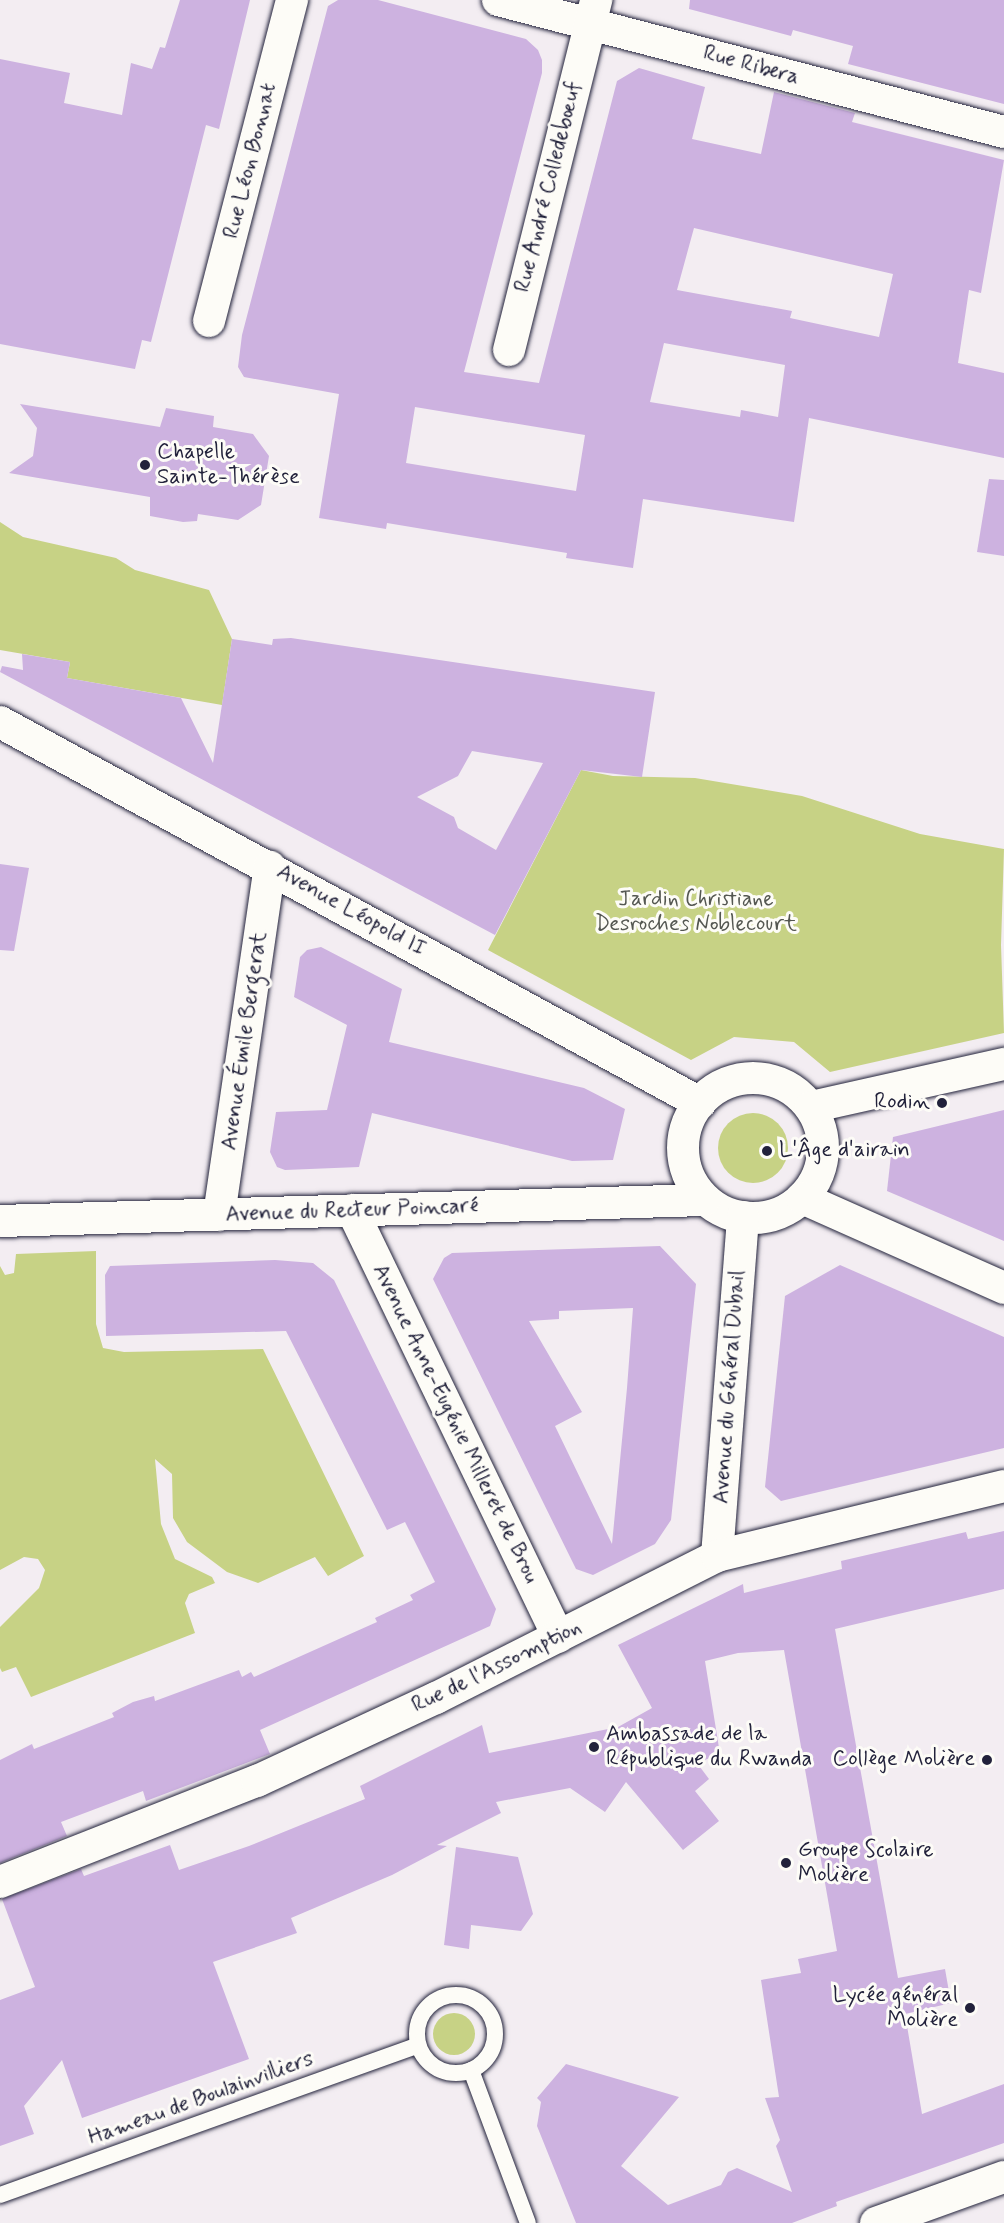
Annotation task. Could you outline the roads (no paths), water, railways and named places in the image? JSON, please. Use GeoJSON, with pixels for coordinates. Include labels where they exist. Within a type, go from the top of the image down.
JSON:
{"type":"FeatureCollection","features":[{"type":"Feature","properties":{"kind":"street","name":"Rue Léon Bonnat"},"geometry":{"type":"LineString","coordinates":[[209,321],[292,0]]}},
{"type":"Feature","properties":{"kind":"street","name":"Rue Ribera"},"geometry":{"type":"LineString","coordinates":[[498,0],[592,12],[1004,132]]}},
{"type":"Feature","properties":{"kind":"street","name":"Rue André Colledebœuf"},"geometry":{"type":"LineString","coordinates":[[509,350],[592,12]]}},
{"type":"Feature","properties":{"kind":"street","name":"Avenue Léopold II"},"geometry":{"type":"LineString","coordinates":[[0,722],[700,1103]]}},
{"type":"Feature","properties":{"kind":"street","name":"Avenue Émile Bergerat"},"geometry":{"type":"LineString","coordinates":[[219,1215],[270,867]]}},
{"type":"Feature","properties":{"kind":"street"},"geometry":{"type":"LineString","coordinates":[[810,1107],[1004,1064]]}},
{"type":"Feature","properties":{"kind":"street"},"geometry":{"type":"LineString","coordinates":[[753,1078],[775,1082],[795,1091],[810,1107],[824,1144],[815,1182],[802,1198],[775,1215],[743,1217],[705,1200],[693,1185],[683,1147],[688,1124],[700,1103],[715,1089],[753,1078]]}},
{"type":"Feature","properties":{"kind":"street"},"geometry":{"type":"LineString","coordinates":[[802,1198],[1004,1288]]}},
{"type":"Feature","properties":{"kind":"street","name":"Avenue du Recteur Poincaré"},"geometry":{"type":"LineString","coordinates":[[0,1221],[705,1200]]}},
{"type":"Feature","properties":{"kind":"street","name":"Avenue Anne-Eugénie Milleret de Brou"},"geometry":{"type":"LineString","coordinates":[[352,1210],[558,1637]]}},
{"type":"Feature","properties":{"kind":"street","name":"Avenue du Général Dubail"},"geometry":{"type":"LineString","coordinates":[[717,1556],[743,1217]]}},
{"type":"Feature","properties":{"kind":"street","name":"Rue de l'Assomption"},"geometry":{"type":"LineString","coordinates":[[0,1882],[257,1781],[558,1637],[717,1556],[1004,1486]]}},
{"type":"Feature","properties":{"kind":"street"},"geometry":{"type":"LineString","coordinates":[[876,2223],[1004,2177]]}},
{"type":"Feature","properties":{"kind":"lane"},"geometry":{"type":"LineString","coordinates":[[452,1994],[477,2001],[487,2010],[495,2034],[487,2058],[471,2070],[453,2074],[440,2071],[430,2064],[418,2045],[416,2029],[428,2005],[452,1994]]}},
{"type":"Feature","properties":{"kind":"lane","name":"Hameau de Boulainvilliers"},"geometry":{"type":"LineString","coordinates":[[0,2195],[418,2045]]}},
{"type":"Feature","properties":{"kind":"lane"},"geometry":{"type":"LineString","coordinates":[[471,2070],[528,2223]]}},
{"type":"Feature","properties":{"kind":"place","name":"Chapelle Sainte-Thérèse"},"geometry":{"type":"Point","coordinates":[145,465]}},
{"type":"Feature","properties":{"kind":"place","name":"Rodin"},"geometry":{"type":"Point","coordinates":[942,1103]}},
{"type":"Feature","properties":{"kind":"place","name":"L'Âge d'airain"},"geometry":{"type":"Point","coordinates":[767,1151]}},
{"type":"Feature","properties":{"kind":"place","name":"Ambassade de la République du Rwanda"},"geometry":{"type":"Point","coordinates":[594,1747]}},
{"type":"Feature","properties":{"kind":"place","name":"Collège Molière"},"geometry":{"type":"Point","coordinates":[987,1760]}},
{"type":"Feature","properties":{"kind":"place","name":"Groupe Scolaire Molière"},"geometry":{"type":"Point","coordinates":[786,1863]}},
{"type":"Feature","properties":{"kind":"place","name":"Lycée général Molière"},"geometry":{"type":"Point","coordinates":[970,2008]}},
{"type":"Feature","properties":{"kind":"park label","name":"Jardin Christiane Desroches Noblecourt"},"geometry":{"type":"Point","coordinates":[696,912]}}]}
